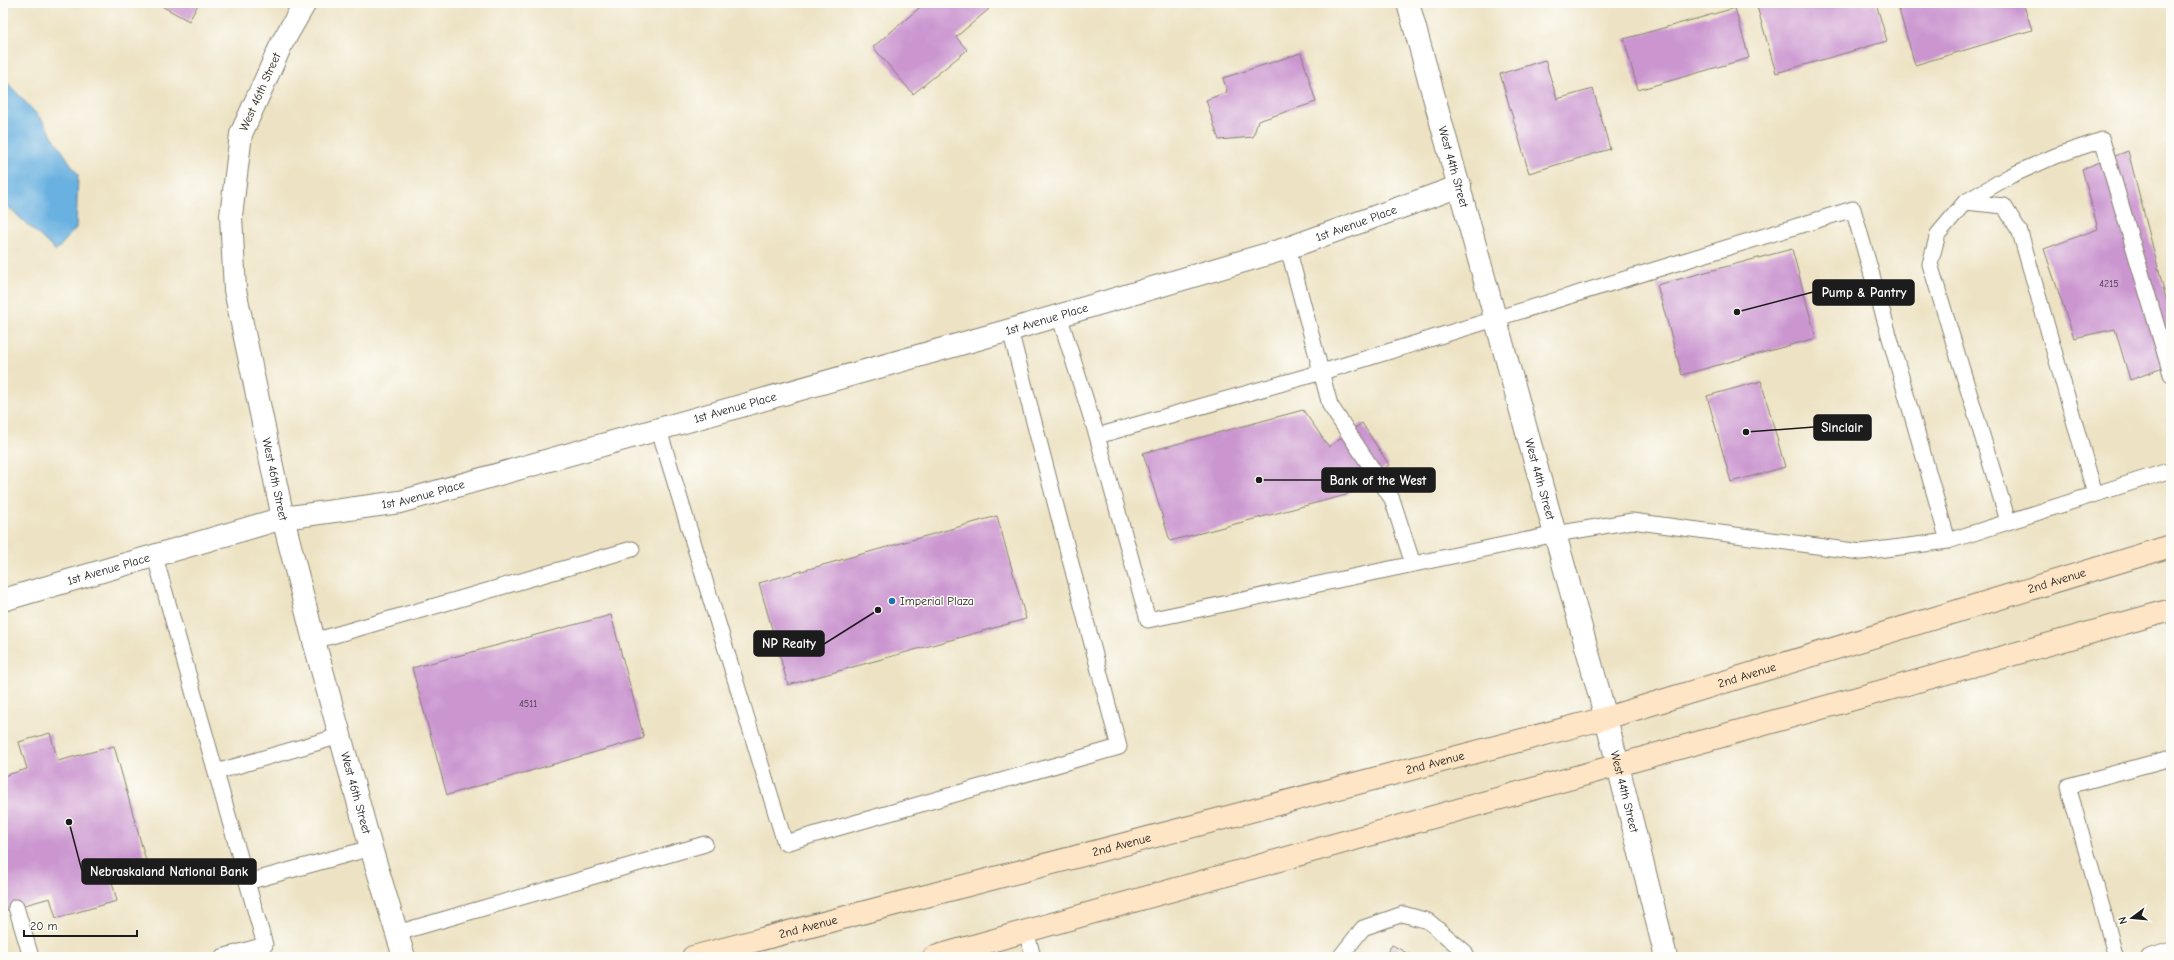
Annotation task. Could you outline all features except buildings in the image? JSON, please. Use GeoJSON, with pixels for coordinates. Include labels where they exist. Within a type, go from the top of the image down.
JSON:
{"type":"FeatureCollection","features":[{"type":"Feature","properties":{"kind":"main road","name":"2nd Avenue"},"geometry":{"type":"LineString","coordinates":[[693,957],[1606,718],[2171,546]]}},
{"type":"Feature","properties":{"kind":"main road"},"geometry":{"type":"LineString","coordinates":[[934,957],[2171,610]]}},
{"type":"Feature","properties":{"kind":"street","name":"West 46th Street"},"geometry":{"type":"LineString","coordinates":[[305,3],[282,43],[241,134],[230,216],[235,290],[283,518],[314,641],[371,848],[404,957]]}},
{"type":"Feature","properties":{"kind":"street","name":"West 44th Street"},"geometry":{"type":"LineString","coordinates":[[1412,4],[1460,186],[1606,718],[1666,957]]}},
{"type":"Feature","properties":{"kind":"street","name":"1st Avenue Place"},"geometry":{"type":"LineString","coordinates":[[3,600],[155,557],[283,518],[400,502],[659,430],[1010,330],[1288,248],[1460,186]]}},
{"type":"Feature","properties":{"kind":"lane"},"geometry":{"type":"LineString","coordinates":[[2008,521],[1930,264],[1938,234],[1965,202],[2010,176],[2055,156],[2102,140],[2171,374]]}},
{"type":"Feature","properties":{"kind":"lane"},"geometry":{"type":"LineString","coordinates":[[1965,202],[2004,206],[2020,232],[2095,494]]}},
{"type":"Feature","properties":{"kind":"lane"},"geometry":{"type":"LineString","coordinates":[[1098,436],[1322,372],[1853,209],[1948,541]]}},
{"type":"Feature","properties":{"kind":"lane"},"geometry":{"type":"LineString","coordinates":[[1288,248],[1330,405],[1392,499],[1413,564]]}},
{"type":"Feature","properties":{"kind":"lane"},"geometry":{"type":"LineString","coordinates":[[1059,315],[1098,436],[1148,620],[1556,534],[1632,521],[1861,552],[1948,541],[2171,470]]}},
{"type":"Feature","properties":{"kind":"lane"},"geometry":{"type":"LineString","coordinates":[[659,430],[784,844],[1119,747],[1010,330]]}},
{"type":"Feature","properties":{"kind":"lane"},"geometry":{"type":"LineString","coordinates":[[314,641],[632,549]]}},
{"type":"Feature","properties":{"kind":"lane"},"geometry":{"type":"LineString","coordinates":[[155,557],[265,945],[222,957]]}},
{"type":"Feature","properties":{"kind":"lane"},"geometry":{"type":"LineString","coordinates":[[216,772],[340,736]]}},
{"type":"Feature","properties":{"kind":"lane"},"geometry":{"type":"LineString","coordinates":[[2116,957],[2068,786],[2171,758]]}},
{"type":"Feature","properties":{"kind":"lane"},"geometry":{"type":"LineString","coordinates":[[397,933],[705,844]]}},
{"type":"Feature","properties":{"kind":"lane"},"geometry":{"type":"LineString","coordinates":[[247,882],[371,848]]}},
{"type":"Feature","properties":{"kind":"lane"},"geometry":{"type":"LineString","coordinates":[[16,907],[31,957]]}},
{"type":"Feature","properties":{"kind":"lane"},"geometry":{"type":"LineString","coordinates":[[1340,957],[1363,928],[1403,914],[1428,921],[1465,952],[1467,957]]}},
{"type":"Feature","properties":{"kind":"lane"},"geometry":{"type":"LineString","coordinates":[[1026,931],[1033,957]]}},
{"type":"Feature","properties":{"kind":"lane"},"geometry":{"type":"LineString","coordinates":[[2149,957],[2171,950]]}},
{"type":"Feature","properties":{"kind":"water"},"geometry":{"type":"Polygon","coordinates":[[[3,78],[42,120],[78,175],[76,228],[56,251],[3,202],[3,78]]]}},
{"type":"Feature","properties":{"kind":"place","name":"Pump & Pantry"},"geometry":{"type":"Point","coordinates":[1737,312]}},
{"type":"Feature","properties":{"kind":"place","name":"Sinclair"},"geometry":{"type":"Point","coordinates":[1746,432]}},
{"type":"Feature","properties":{"kind":"place","name":"Bank of the West"},"geometry":{"type":"Point","coordinates":[1259,480]}},
{"type":"Feature","properties":{"kind":"place","name":"Imperial Plaza"},"geometry":{"type":"Point","coordinates":[892,601]}},
{"type":"Feature","properties":{"kind":"place","name":"NP Realty"},"geometry":{"type":"Point","coordinates":[878,610]}},
{"type":"Feature","properties":{"kind":"place","name":"Nebraskaland National Bank"},"geometry":{"type":"Point","coordinates":[69,822]}}]}
